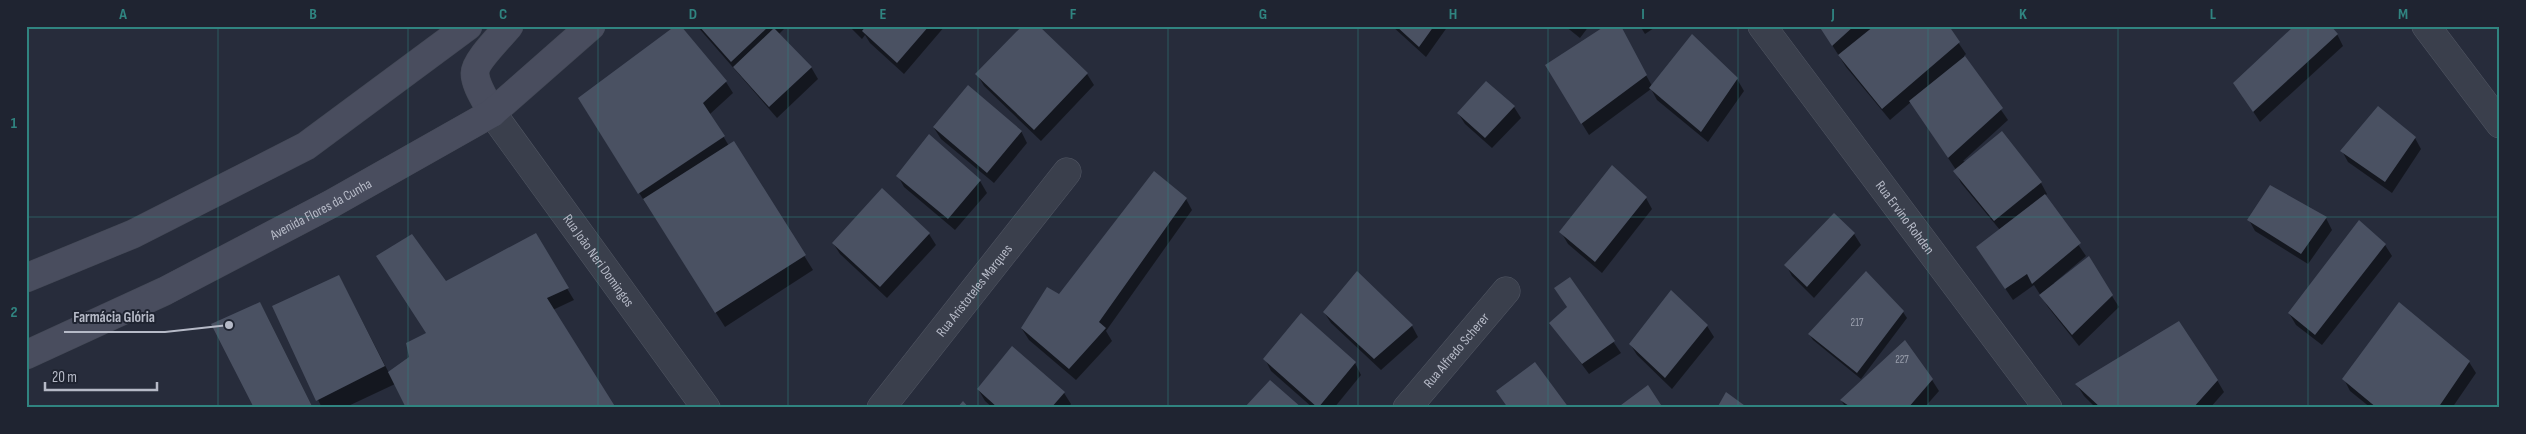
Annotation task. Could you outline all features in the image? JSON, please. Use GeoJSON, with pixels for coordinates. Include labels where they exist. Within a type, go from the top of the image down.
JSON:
{"type":"FeatureCollection","features":[{"type":"Feature","properties":{"kind":"main road"},"geometry":{"type":"LineString","coordinates":[[26,278],[133,234],[306,146],[468,26]]}},
{"type":"Feature","properties":{"kind":"main road"},"geometry":{"type":"LineString","coordinates":[[492,113],[474,72],[479,62],[510,26]]}},
{"type":"Feature","properties":{"kind":"main road","name":"Avenida Flores da Cunha"},"geometry":{"type":"LineString","coordinates":[[26,355],[165,290],[331,204],[492,113],[587,29]]}},
{"type":"Feature","properties":{"kind":"street","name":"Rua Ervino Rohden"},"geometry":{"type":"LineString","coordinates":[[1762,26],[2048,408]]}},
{"type":"Feature","properties":{"kind":"street"},"geometry":{"type":"LineString","coordinates":[[2426,26],[2500,124]]}},
{"type":"Feature","properties":{"kind":"street","name":"Rua João Neri Domingos"},"geometry":{"type":"LineString","coordinates":[[492,113],[706,408]]}},
{"type":"Feature","properties":{"kind":"street","name":"Rua Aristoteles Marques"},"geometry":{"type":"LineString","coordinates":[[881,408],[1067,172]]}},
{"type":"Feature","properties":{"kind":"street","name":"Rua Alfredo Scherer"},"geometry":{"type":"LineString","coordinates":[[1407,408],[1506,291]]}},
{"type":"Feature","properties":{"kind":"building"},"geometry":{"type":"Polygon","coordinates":[[[675,26],[681,26],[727,81],[703,103],[725,136],[638,194],[578,98],[675,26]]]}},
{"type":"Feature","properties":{"kind":"building"},"geometry":{"type":"Polygon","coordinates":[[[699,26],[769,26],[731,62],[699,26]]]}},
{"type":"Feature","properties":{"kind":"building"},"geometry":{"type":"Polygon","coordinates":[[[866,26],[929,26],[897,63],[862,31],[866,26]]]}},
{"type":"Feature","properties":{"kind":"building"},"geometry":{"type":"Polygon","coordinates":[[[1022,26],[1039,26],[1088,73],[1034,130],[975,74],[1022,26]]]}},
{"type":"Feature","properties":{"kind":"building"},"geometry":{"type":"Polygon","coordinates":[[[1396,26],[1434,26],[1419,47],[1396,26]]]}},
{"type":"Feature","properties":{"kind":"building"},"geometry":{"type":"Polygon","coordinates":[[[1605,26],[1621,26],[1647,75],[1581,124],[1545,65],[1605,26]]]}},
{"type":"Feature","properties":{"kind":"building"},"geometry":{"type":"Polygon","coordinates":[[[1819,26],[1854,26],[1832,46],[1819,26]]]}},
{"type":"Feature","properties":{"kind":"building"},"geometry":{"type":"Polygon","coordinates":[[[1874,26],[1949,26],[1960,42],[1882,109],[1838,55],[1874,26]]]}},
{"type":"Feature","properties":{"kind":"building"},"geometry":{"type":"Polygon","coordinates":[[[2294,26],[2331,26],[2338,34],[2253,112],[2233,83],[2294,26]]]}},
{"type":"Feature","properties":{"kind":"building"},"geometry":{"type":"Polygon","coordinates":[[[774,28],[812,67],[769,107],[733,67],[774,28]]]}},
{"type":"Feature","properties":{"kind":"building"},"geometry":{"type":"Polygon","coordinates":[[[1692,34],[1738,78],[1701,132],[1649,88],[1692,34]]]}},
{"type":"Feature","properties":{"kind":"building"},"geometry":{"type":"Polygon","coordinates":[[[1965,56],[2003,108],[1948,158],[1909,101],[1965,56]]]}},
{"type":"Feature","properties":{"kind":"building"},"geometry":{"type":"Polygon","coordinates":[[[1486,81],[1515,106],[1485,138],[1457,113],[1486,81]]]}},
{"type":"Feature","properties":{"kind":"building"},"geometry":{"type":"Polygon","coordinates":[[[968,85],[1022,131],[987,173],[933,127],[968,85]]]}},
{"type":"Feature","properties":{"kind":"building"},"geometry":{"type":"Polygon","coordinates":[[[2378,106],[2416,137],[2385,182],[2340,151],[2378,106]]]}},
{"type":"Feature","properties":{"kind":"building"},"geometry":{"type":"Polygon","coordinates":[[[2002,131],[2042,182],[1994,221],[1953,171],[2002,131]]]}},
{"type":"Feature","properties":{"kind":"building"},"geometry":{"type":"Polygon","coordinates":[[[929,134],[981,180],[948,219],[896,176],[929,134]]]}},
{"type":"Feature","properties":{"kind":"building"},"geometry":{"type":"Polygon","coordinates":[[[734,141],[806,255],[715,313],[643,199],[734,141]]]}},
{"type":"Feature","properties":{"kind":"building"},"geometry":{"type":"Polygon","coordinates":[[[1612,165],[1647,197],[1595,262],[1559,232],[1612,165]]]}},
{"type":"Feature","properties":{"kind":"building"},"geometry":{"type":"Polygon","coordinates":[[[1154,171],[1187,198],[1099,322],[1106,328],[1069,369],[1021,328],[1047,287],[1059,294],[1154,171]]]}},
{"type":"Feature","properties":{"kind":"building"},"geometry":{"type":"Polygon","coordinates":[[[2270,185],[2327,217],[2301,254],[2247,220],[2270,185]]]}},
{"type":"Feature","properties":{"kind":"building"},"geometry":{"type":"Polygon","coordinates":[[[882,188],[930,233],[880,287],[832,243],[882,188]]]}},
{"type":"Feature","properties":{"kind":"building"},"geometry":{"type":"Polygon","coordinates":[[[2045,194],[2081,243],[2032,284],[2027,274],[2005,289],[1976,247],[2045,194]]]}},
{"type":"Feature","properties":{"kind":"building"},"geometry":{"type":"Polygon","coordinates":[[[1834,213],[1855,233],[1807,287],[1784,265],[1834,213]]]}},
{"type":"Feature","properties":{"kind":"building"},"geometry":{"type":"Polygon","coordinates":[[[2359,220],[2386,244],[2315,335],[2288,313],[2359,220]]]}},
{"type":"Feature","properties":{"kind":"building"},"geometry":{"type":"Polygon","coordinates":[[[536,233],[569,288],[547,298],[616,408],[406,408],[388,372],[409,357],[406,343],[426,333],[376,256],[412,234],[446,281],[536,233]]]}},
{"type":"Feature","properties":{"kind":"building"},"geometry":{"type":"Polygon","coordinates":[[[2089,256],[2113,295],[2072,335],[2039,295],[2089,256]]]}},
{"type":"Feature","properties":{"kind":"building"},"geometry":{"type":"Polygon","coordinates":[[[1357,271],[1413,325],[1374,359],[1323,312],[1357,271]]]}},
{"type":"Feature","properties":{"kind":"building"},"geometry":{"type":"Polygon","coordinates":[[[1866,271],[1904,311],[1857,373],[1808,334],[1866,271]]]}},
{"type":"Feature","properties":{"kind":"building"},"geometry":{"type":"Polygon","coordinates":[[[339,275],[385,366],[316,401],[272,306],[339,275]]]}},
{"type":"Feature","properties":{"kind":"building"},"geometry":{"type":"Polygon","coordinates":[[[1570,277],[1615,341],[1582,364],[1549,323],[1567,307],[1554,288],[1570,277]]]}},
{"type":"Feature","properties":{"kind":"building"},"geometry":{"type":"Polygon","coordinates":[[[1671,290],[1708,325],[1665,378],[1629,344],[1671,290]]]}},
{"type":"Feature","properties":{"kind":"building"},"geometry":{"type":"Polygon","coordinates":[[[260,302],[313,408],[254,408],[211,324],[260,302]]]}},
{"type":"Feature","properties":{"kind":"building"},"geometry":{"type":"Polygon","coordinates":[[[2399,302],[2470,361],[2438,408],[2377,408],[2342,379],[2399,302]]]}},
{"type":"Feature","properties":{"kind":"building"},"geometry":{"type":"Polygon","coordinates":[[[1301,313],[1356,362],[1318,408],[1263,359],[1301,313]]]}},
{"type":"Feature","properties":{"kind":"building"},"geometry":{"type":"Polygon","coordinates":[[[2179,321],[2218,380],[2193,408],[2101,408],[2075,384],[2179,321]]]}},
{"type":"Feature","properties":{"kind":"building"},"geometry":{"type":"Polygon","coordinates":[[[1905,340],[1933,379],[1908,408],[1852,408],[1840,400],[1905,340]]]}},
{"type":"Feature","properties":{"kind":"building"},"geometry":{"type":"Polygon","coordinates":[[[1012,346],[1065,392],[1051,408],[998,408],[977,389],[1012,346]]]}},
{"type":"Feature","properties":{"kind":"building"},"geometry":{"type":"Polygon","coordinates":[[[1535,362],[1569,408],[1508,408],[1496,391],[1535,362]]]}},
{"type":"Feature","properties":{"kind":"building"},"geometry":{"type":"Polygon","coordinates":[[[1270,380],[1302,408],[1244,408],[1270,380]]]}},
{"type":"Feature","properties":{"kind":"building"},"geometry":{"type":"Polygon","coordinates":[[[1648,385],[1663,408],[1617,408],[1648,385]]]}},
{"type":"Feature","properties":{"kind":"building"},"geometry":{"type":"Polygon","coordinates":[[[1726,392],[1748,408],[1717,408],[1726,392]]]}},
{"type":"Feature","properties":{"kind":"building"},"geometry":{"type":"Polygon","coordinates":[[[963,401],[969,408],[957,408],[963,401]]]}},
{"type":"Feature","properties":{"kind":"place","name":"Farmácia Glória"},"geometry":{"type":"Point","coordinates":[229,325]}}]}
